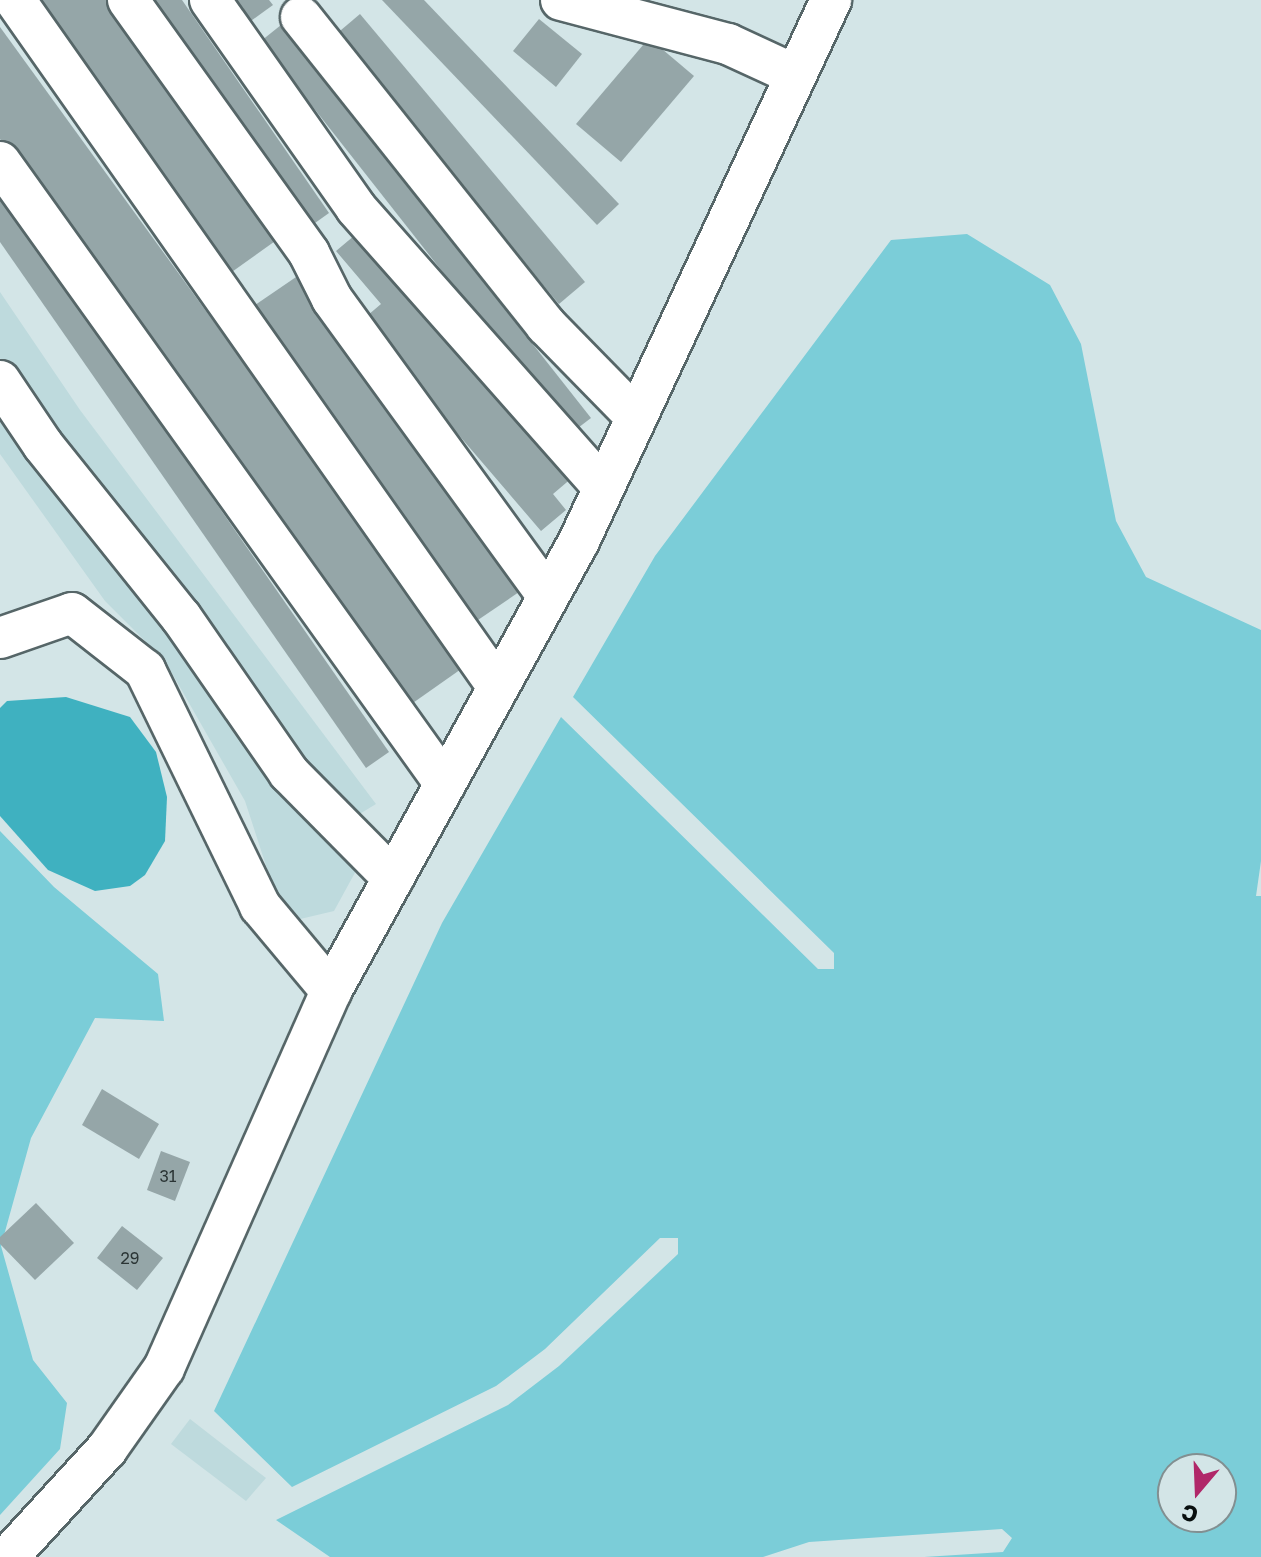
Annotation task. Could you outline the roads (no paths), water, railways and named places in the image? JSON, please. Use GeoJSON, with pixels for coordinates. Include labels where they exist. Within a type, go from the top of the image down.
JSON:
{"type":"FeatureCollection","features":[{"type":"Feature","properties":{"kind":"street"},"geometry":{"type":"LineString","coordinates":[[15,0],[498,687]]}},
{"type":"Feature","properties":{"kind":"street"},"geometry":{"type":"LineString","coordinates":[[128,0],[309,253],[332,299],[548,596]]}},
{"type":"Feature","properties":{"kind":"street"},"geometry":{"type":"LineString","coordinates":[[210,0],[356,208],[603,487]]}},
{"type":"Feature","properties":{"kind":"street"},"geometry":{"type":"LineString","coordinates":[[561,0],[728,44],[793,74]]}},
{"type":"Feature","properties":{"kind":"street"},"geometry":{"type":"LineString","coordinates":[[8,1557],[107,1449],[164,1368],[331,991],[548,596],[603,487],[793,74],[831,0]]}},
{"type":"Feature","properties":{"kind":"street"},"geometry":{"type":"LineString","coordinates":[[301,17],[546,325],[636,417]]}},
{"type":"Feature","properties":{"kind":"street"},"geometry":{"type":"LineString","coordinates":[[0,162],[445,784]]}},
{"type":"Feature","properties":{"kind":"street"},"geometry":{"type":"LineString","coordinates":[[309,253],[356,208]]}},
{"type":"Feature","properties":{"kind":"street"},"geometry":{"type":"LineString","coordinates":[[0,381],[43,445],[181,617],[289,773],[393,878]]}},
{"type":"Feature","properties":{"kind":"street"},"geometry":{"type":"LineString","coordinates":[[0,638],[72,613],[145,670],[260,906],[331,991]]}}]}
